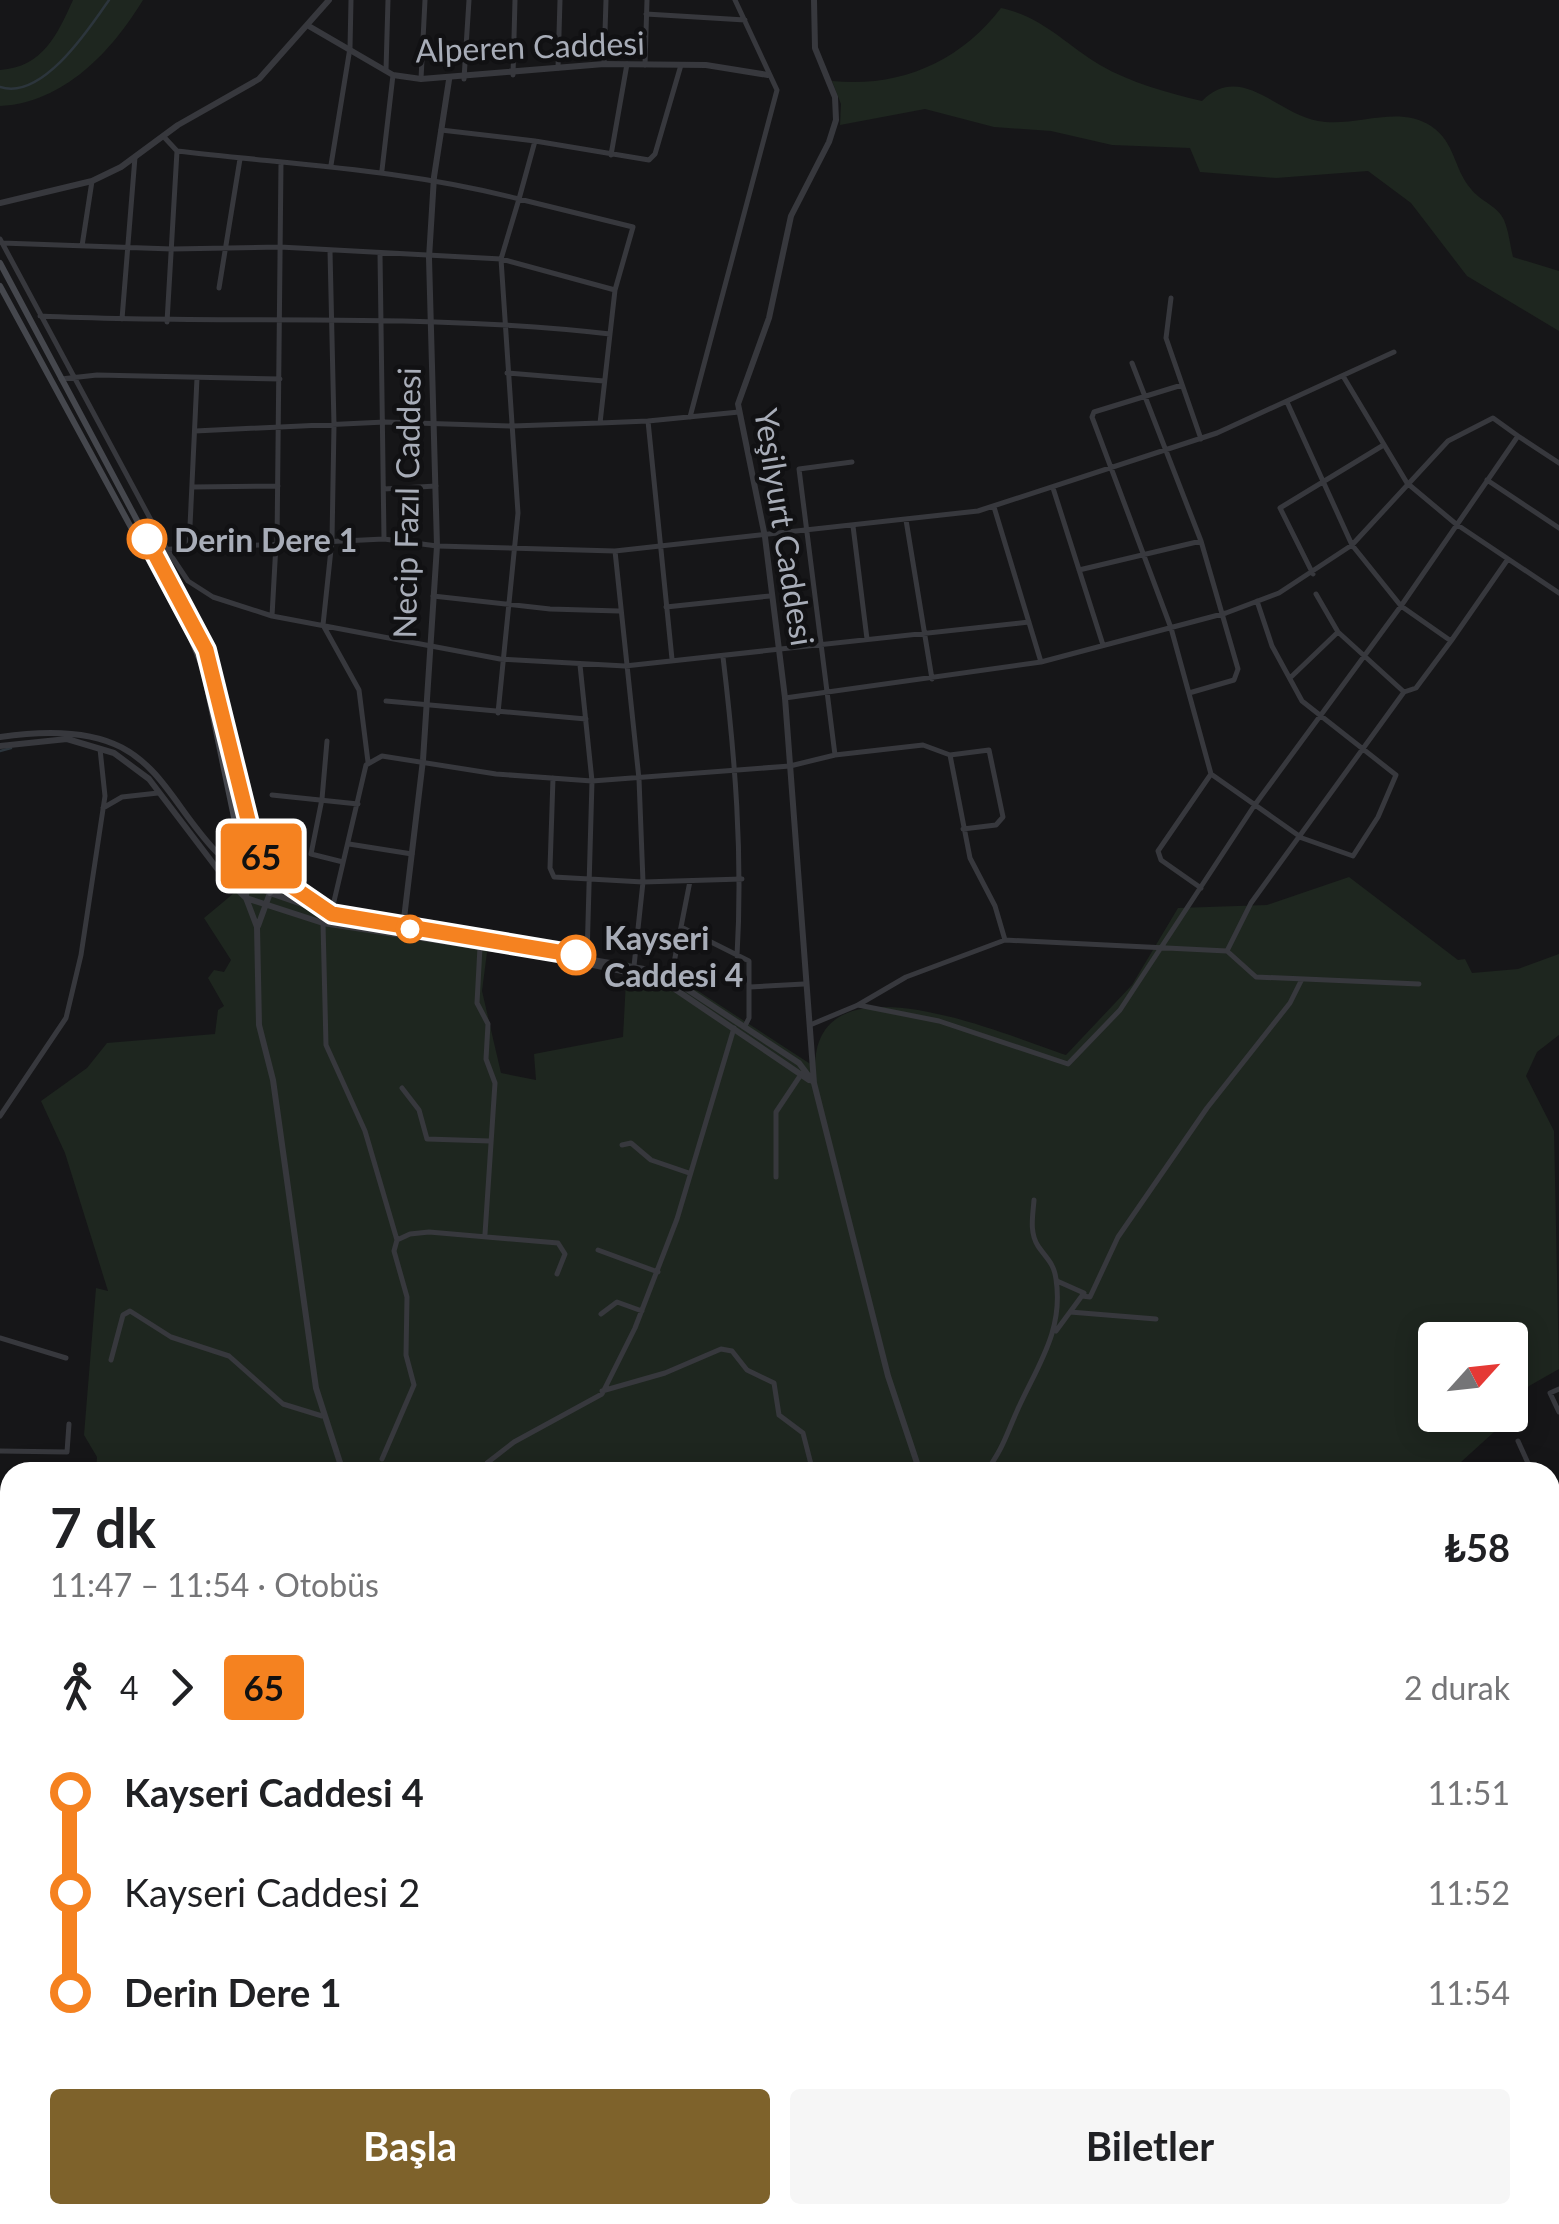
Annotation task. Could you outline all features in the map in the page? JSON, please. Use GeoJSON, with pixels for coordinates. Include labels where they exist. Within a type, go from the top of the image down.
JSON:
{"type":"FeatureCollection","features":[{"type":"Feature","properties":{"kind":"main road"},"geometry":{"type":"LineString","coordinates":[[0,264],[206,650],[270,893]]}},
{"type":"Feature","properties":{"kind":"main road"},"geometry":{"type":"LineString","coordinates":[[0,286],[190,636],[203,668],[218,752],[241,836],[247,880]]}},
{"type":"Feature","properties":{"kind":"street"},"geometry":{"type":"LineString","coordinates":[[0,204],[92,182],[135,157],[259,78],[329,0]]}},
{"type":"Feature","properties":{"kind":"street"},"geometry":{"type":"LineString","coordinates":[[330,165],[350,48],[351,0]]}},
{"type":"Feature","properties":{"kind":"street"},"geometry":{"type":"LineString","coordinates":[[382,170],[389,72],[388,0]]}},
{"type":"Feature","properties":{"kind":"street"},"geometry":{"type":"LineString","coordinates":[[421,80],[424,0]]}},
{"type":"Feature","properties":{"kind":"street"},"geometry":{"type":"LineString","coordinates":[[464,79],[468,0]]}},
{"type":"Feature","properties":{"kind":"street"},"geometry":{"type":"LineString","coordinates":[[513,75],[515,0]]}},
{"type":"Feature","properties":{"kind":"street"},"geometry":{"type":"LineString","coordinates":[[558,68],[560,0]]}},
{"type":"Feature","properties":{"kind":"street"},"geometry":{"type":"LineString","coordinates":[[604,64],[606,0]]}},
{"type":"Feature","properties":{"kind":"street"},"geometry":{"type":"LineString","coordinates":[[645,65],[647,0]]}},
{"type":"Feature","properties":{"kind":"street"},"geometry":{"type":"LineString","coordinates":[[690,417],[777,90],[735,0]]}},
{"type":"Feature","properties":{"kind":"street","name":"Yeşilyurt Caddesi"},"geometry":{"type":"LineString","coordinates":[[814,0],[815,48],[835,97],[836,120],[791,216],[769,318],[742,385],[739,412],[765,537],[784,698],[814,1083],[888,1376],[916,1462]]}},
{"type":"Feature","properties":{"kind":"street"},"geometry":{"type":"LineString","coordinates":[[646,14],[745,20]]}},
{"type":"Feature","properties":{"kind":"street","name":"Alperen Caddesi"},"geometry":{"type":"LineString","coordinates":[[307,25],[389,72],[421,80],[513,75],[604,64],[681,65],[768,75]]}},
{"type":"Feature","properties":{"kind":"street"},"geometry":{"type":"LineString","coordinates":[[610,155],[627,64]]}},
{"type":"Feature","properties":{"kind":"street"},"geometry":{"type":"LineString","coordinates":[[442,130],[534,141],[644,162],[656,154],[681,65]]}},
{"type":"Feature","properties":{"kind":"street","name":"Necip Fazıl Caddesi"},"geometry":{"type":"LineString","coordinates":[[403,928],[423,760],[437,546],[429,258],[434,177],[449,80]]}},
{"type":"Feature","properties":{"kind":"street"},"geometry":{"type":"LineString","coordinates":[[164,136],[177,151],[434,177],[633,227],[615,290],[600,423]]}},
{"type":"Feature","properties":{"kind":"street"},"geometry":{"type":"LineString","coordinates":[[498,713],[500,659],[518,513],[502,259],[534,141]]}},
{"type":"Feature","properties":{"kind":"street"},"geometry":{"type":"LineString","coordinates":[[168,322],[177,151]]}},
{"type":"Feature","properties":{"kind":"street"},"geometry":{"type":"LineString","coordinates":[[122,320],[135,157]]}},
{"type":"Feature","properties":{"kind":"street"},"geometry":{"type":"LineString","coordinates":[[219,288],[240,158]]}},
{"type":"Feature","properties":{"kind":"street"},"geometry":{"type":"LineString","coordinates":[[272,616],[277,544],[281,161]]}},
{"type":"Feature","properties":{"kind":"street"},"geometry":{"type":"LineString","coordinates":[[82,246],[92,182]]}},
{"type":"Feature","properties":{"kind":"street"},"geometry":{"type":"LineString","coordinates":[[1,241],[172,249],[280,247],[502,259],[615,290]]}},
{"type":"Feature","properties":{"kind":"street"},"geometry":{"type":"LineString","coordinates":[[1,241],[166,548],[199,591],[272,616],[500,659],[580,666],[724,657],[1029,622]]}},
{"type":"Feature","properties":{"kind":"street"},"geometry":{"type":"LineString","coordinates":[[330,250],[334,425],[332,540],[324,625],[359,690],[368,763],[332,914]]}},
{"type":"Feature","properties":{"kind":"street"},"geometry":{"type":"LineString","coordinates":[[380,254],[384,540]]}},
{"type":"Feature","properties":{"kind":"street"},"geometry":{"type":"LineString","coordinates":[[1171,298],[1164,329],[1201,439]]}},
{"type":"Feature","properties":{"kind":"street"},"geometry":{"type":"LineString","coordinates":[[40,316],[168,322],[504,322],[610,334]]}},
{"type":"Feature","properties":{"kind":"street"},"geometry":{"type":"LineString","coordinates":[[152,550],[332,540],[514,549],[660,549],[994,506],[1201,439],[1394,352]]}},
{"type":"Feature","properties":{"kind":"street"},"geometry":{"type":"LineString","coordinates":[[1132,363],[1201,541],[1238,669],[1234,680],[1189,693]]}},
{"type":"Feature","properties":{"kind":"street"},"geometry":{"type":"LineString","coordinates":[[508,373],[605,382]]}},
{"type":"Feature","properties":{"kind":"street"},"geometry":{"type":"LineString","coordinates":[[1344,376],[1407,483],[1456,524],[1559,592]]}},
{"type":"Feature","properties":{"kind":"street"},"geometry":{"type":"LineString","coordinates":[[189,547],[198,378]]}},
{"type":"Feature","properties":{"kind":"street"},"geometry":{"type":"LineString","coordinates":[[61,379],[280,378]]}},
{"type":"Feature","properties":{"kind":"street"},"geometry":{"type":"LineString","coordinates":[[1182,385],[1093,413],[1172,628],[1211,774],[1302,838],[1349,857],[1356,853],[1397,777],[1319,718],[1289,679],[1257,601]]}},
{"type":"Feature","properties":{"kind":"street"},"geometry":{"type":"LineString","coordinates":[[1288,402],[1352,546],[1402,606],[1451,641]]}},
{"type":"Feature","properties":{"kind":"street"},"geometry":{"type":"LineString","coordinates":[[196,432],[385,422],[512,426],[600,423],[739,412]]}},
{"type":"Feature","properties":{"kind":"street"},"geometry":{"type":"LineString","coordinates":[[784,698],[1041,662],[1223,614],[1257,601],[1313,574],[1352,546],[1439,448],[1484,419],[1499,420],[1559,462]]}},
{"type":"Feature","properties":{"kind":"street"},"geometry":{"type":"LineString","coordinates":[[648,421],[672,660]]}},
{"type":"Feature","properties":{"kind":"street"},"geometry":{"type":"LineString","coordinates":[[858,1006],[938,1021],[1068,1064],[1120,1010],[1254,806],[1402,606],[1518,436]]}},
{"type":"Feature","properties":{"kind":"street"},"geometry":{"type":"LineString","coordinates":[[1313,574],[1280,508],[1382,446]]}},
{"type":"Feature","properties":{"kind":"street"},"geometry":{"type":"LineString","coordinates":[[834,755],[799,469],[852,462]]}},
{"type":"Feature","properties":{"kind":"street"},"geometry":{"type":"LineString","coordinates":[[1487,480],[1559,528]]}},
{"type":"Feature","properties":{"kind":"street"},"geometry":{"type":"LineString","coordinates":[[192,487],[278,486]]}},
{"type":"Feature","properties":{"kind":"street"},"geometry":{"type":"LineString","coordinates":[[384,489],[437,486]]}},
{"type":"Feature","properties":{"kind":"street"},"geometry":{"type":"LineString","coordinates":[[1052,488],[1103,646]]}},
{"type":"Feature","properties":{"kind":"street"},"geometry":{"type":"LineString","coordinates":[[994,506],[1041,662]]}},
{"type":"Feature","properties":{"kind":"street"},"geometry":{"type":"LineString","coordinates":[[906,520],[932,680]]}},
{"type":"Feature","properties":{"kind":"street"},"geometry":{"type":"LineString","coordinates":[[853,526],[867,639]]}},
{"type":"Feature","properties":{"kind":"street"},"geometry":{"type":"LineString","coordinates":[[1079,570],[1201,541]]}},
{"type":"Feature","properties":{"kind":"street"},"geometry":{"type":"LineString","coordinates":[[615,551],[639,779],[643,882],[634,966]]}},
{"type":"Feature","properties":{"kind":"street"},"geometry":{"type":"LineString","coordinates":[[1227,951],[1251,903],[1302,838],[1361,749],[1404,692],[1416,688],[1508,559]]}},
{"type":"Feature","properties":{"kind":"street"},"geometry":{"type":"LineString","coordinates":[[1316,594],[1338,632],[1404,692]]}},
{"type":"Feature","properties":{"kind":"street"},"geometry":{"type":"LineString","coordinates":[[433,596],[507,605],[620,611]]}},
{"type":"Feature","properties":{"kind":"street"},"geometry":{"type":"LineString","coordinates":[[666,607],[770,596]]}},
{"type":"Feature","properties":{"kind":"street"},"geometry":{"type":"LineString","coordinates":[[1289,679],[1338,632]]}},
{"type":"Feature","properties":{"kind":"street"},"geometry":{"type":"LineString","coordinates":[[724,657],[742,879],[737,956]]}},
{"type":"Feature","properties":{"kind":"street"},"geometry":{"type":"LineString","coordinates":[[580,666],[592,781],[587,957]]}},
{"type":"Feature","properties":{"kind":"street"},"geometry":{"type":"LineString","coordinates":[[386,701],[426,708],[586,719]]}},
{"type":"Feature","properties":{"kind":"street"},"geometry":{"type":"LineString","coordinates":[[0,737],[57,730],[119,745],[156,772],[216,851],[247,880],[270,893],[332,914],[587,957],[671,978],[799,1063],[814,1083]]}},
{"type":"Feature","properties":{"kind":"street"},"geometry":{"type":"LineString","coordinates":[[0,746],[48,738],[99,746],[136,767],[161,793],[222,875],[246,898],[265,908],[323,923],[660,979],[814,1083]]}},
{"type":"Feature","properties":{"kind":"street"},"geometry":{"type":"LineString","coordinates":[[327,741],[322,799],[311,854],[344,862]]}},
{"type":"Feature","properties":{"kind":"street"},"geometry":{"type":"LineString","coordinates":[[368,763],[382,756],[592,781],[790,766],[834,755],[923,745],[950,754],[989,750],[996,768],[1001,820],[963,830]]}},
{"type":"Feature","properties":{"kind":"street"},"geometry":{"type":"LineString","coordinates":[[0,1116],[66,1018],[81,955],[106,781],[99,746]]}},
{"type":"Feature","properties":{"kind":"street"},"geometry":{"type":"LineString","coordinates":[[950,754],[963,830],[1005,940]]}},
{"type":"Feature","properties":{"kind":"street"},"geometry":{"type":"LineString","coordinates":[[1202,888],[1161,860],[1158,851],[1211,774]]}},
{"type":"Feature","properties":{"kind":"street"},"geometry":{"type":"LineString","coordinates":[[553,778],[551,872],[561,880],[742,879]]}},
{"type":"Feature","properties":{"kind":"street"},"geometry":{"type":"LineString","coordinates":[[101,811],[112,800],[161,793]]}},
{"type":"Feature","properties":{"kind":"street"},"geometry":{"type":"LineString","coordinates":[[272,795],[358,804]]}},
{"type":"Feature","properties":{"kind":"street"},"geometry":{"type":"LineString","coordinates":[[216,851],[226,854],[235,850],[241,836]]}},
{"type":"Feature","properties":{"kind":"street"},"geometry":{"type":"LineString","coordinates":[[253,840],[278,877],[332,914]]}},
{"type":"Feature","properties":{"kind":"street"},"geometry":{"type":"LineString","coordinates":[[349,844],[412,854]]}},
{"type":"Feature","properties":{"kind":"street"},"geometry":{"type":"LineString","coordinates":[[247,880],[246,898],[258,927],[262,971],[258,1025],[273,1080],[322,1416],[339,1462]]}},
{"type":"Feature","properties":{"kind":"street"},"geometry":{"type":"LineString","coordinates":[[671,978],[690,881]]}},
{"type":"Feature","properties":{"kind":"street"},"geometry":{"type":"LineString","coordinates":[[258,927],[270,893]]}},
{"type":"Feature","properties":{"kind":"street"},"geometry":{"type":"LineString","coordinates":[[323,923],[326,1045],[360,1116],[397,1240],[394,1251],[407,1297],[406,1354],[414,1385],[382,1459]]}},
{"type":"Feature","properties":{"kind":"street"},"geometry":{"type":"LineString","coordinates":[[681,927],[750,964],[750,1018],[745,1026]]}},
{"type":"Feature","properties":{"kind":"street"},"geometry":{"type":"LineString","coordinates":[[807,1026],[858,1006],[906,976],[1005,940],[1227,951],[1256,977],[1420,984]]}},
{"type":"Feature","properties":{"kind":"street"},"geometry":{"type":"LineString","coordinates":[[480,948],[477,1003],[488,1024],[486,1059],[495,1083],[485,1234]]}},
{"type":"Feature","properties":{"kind":"street"},"geometry":{"type":"LineString","coordinates":[[1082,1296],[1090,1297],[1118,1237],[1207,1108],[1290,1003],[1302,979]]}},
{"type":"Feature","properties":{"kind":"street"},"geometry":{"type":"LineString","coordinates":[[750,987],[804,984]]}},
{"type":"Feature","properties":{"kind":"street"},"geometry":{"type":"LineString","coordinates":[[601,1392],[658,1272],[734,1028]]}},
{"type":"Feature","properties":{"kind":"street"},"geometry":{"type":"LineString","coordinates":[[776,1177],[776,1112],[800,1076]]}},
{"type":"Feature","properties":{"kind":"street"},"geometry":{"type":"LineString","coordinates":[[402,1088],[419,1110],[427,1140],[491,1142]]}},
{"type":"Feature","properties":{"kind":"street"},"geometry":{"type":"LineString","coordinates":[[622,1145],[631,1143],[650,1160],[689,1173]]}},
{"type":"Feature","properties":{"kind":"street"},"geometry":{"type":"LineString","coordinates":[[1034,1200],[1032,1231],[1052,1260],[1057,1281],[1054,1334]]}},
{"type":"Feature","properties":{"kind":"street"},"geometry":{"type":"LineString","coordinates":[[397,1240],[414,1233],[485,1234],[558,1242],[564,1254],[557,1274]]}},
{"type":"Feature","properties":{"kind":"street"},"geometry":{"type":"LineString","coordinates":[[598,1250],[658,1272]]}},
{"type":"Feature","properties":{"kind":"street"},"geometry":{"type":"LineString","coordinates":[[993,1462],[1009,1440],[1016,1412],[1044,1362],[1054,1334],[1084,1293],[1057,1281]]}},
{"type":"Feature","properties":{"kind":"street"},"geometry":{"type":"LineString","coordinates":[[601,1314],[616,1302],[642,1312]]}},
{"type":"Feature","properties":{"kind":"street"},"geometry":{"type":"LineString","coordinates":[[112,1360],[124,1315],[130,1312],[170,1337],[229,1356],[283,1404],[322,1416]]}},
{"type":"Feature","properties":{"kind":"street"},"geometry":{"type":"LineString","coordinates":[[1070,1312],[1156,1319]]}},
{"type":"Feature","properties":{"kind":"street"},"geometry":{"type":"LineString","coordinates":[[0,1338],[66,1358]]}},
{"type":"Feature","properties":{"kind":"street"},"geometry":{"type":"LineString","coordinates":[[489,1462],[514,1442],[601,1392],[722,1348],[732,1351],[747,1370],[774,1383],[779,1415],[803,1433],[810,1462]]}},
{"type":"Feature","properties":{"kind":"street"},"geometry":{"type":"LineString","coordinates":[[1559,1389],[1550,1393],[1559,1412]]}},
{"type":"Feature","properties":{"kind":"street"},"geometry":{"type":"LineString","coordinates":[[0,1450],[67,1452],[69,1424]]}},
{"type":"Feature","properties":{"kind":"street"},"geometry":{"type":"LineString","coordinates":[[1518,1441],[1527,1462]]}},
{"type":"Feature","properties":{"kind":"shaded area"},"geometry":{"type":"Polygon","coordinates":[[[73,0],[143,0],[117,38],[84,71],[45,95],[0,106],[0,70],[15,68],[38,56],[54,37],[73,0]]]}},
{"type":"Feature","properties":{"kind":"shaded area"},"geometry":{"type":"Polygon","coordinates":[[[1001,8],[1042,24],[1112,71],[1176,95],[1202,101],[1216,90],[1245,88],[1318,121],[1404,117],[1431,126],[1445,140],[1471,189],[1501,215],[1513,257],[1559,271],[1559,331],[1467,276],[1411,203],[1368,171],[1276,178],[1200,172],[1190,148],[1112,145],[1051,131],[994,127],[925,109],[840,125],[841,104],[832,81],[881,80],[926,67],[967,43],[1001,8]]]}},
{"type":"Feature","properties":{"kind":"shaded area"},"geometry":{"type":"Polygon","coordinates":[[[275,859],[319,897],[345,909],[401,924],[489,937],[482,991],[501,1073],[536,1080],[534,1054],[623,1037],[627,962],[692,987],[815,1067],[824,1032],[846,1013],[879,1007],[960,1019],[1066,1055],[1132,985],[1178,908],[1267,905],[1349,877],[1458,960],[1465,959],[1472,973],[1518,969],[1559,954],[1559,1035],[1537,1052],[1526,1076],[1554,1131],[1559,1369],[1528,1387],[1528,1322],[1418,1322],[1418,1432],[1494,1432],[1461,1462],[97,1462],[84,1435],[96,1288],[108,1291],[65,1153],[41,1101],[87,1068],[107,1043],[215,1034],[218,1010],[224,1006],[208,978],[214,970],[224,972],[231,960],[204,918],[275,859]]]}},
{"type":"Feature","properties":{"kind":"waterway"},"geometry":{"type":"LineString","coordinates":[[0,87],[16,88],[48,73],[77,44],[109,0]]}},
{"type":"Feature","properties":{"kind":"waterway"},"geometry":{"type":"LineString","coordinates":[[0,751],[11,748]]}},
{"type":"Feature","properties":{"kind":"bus line","name":"65"},"geometry":{"type":"LineString","coordinates":[[147,539],[206,650],[230,761],[253,840],[278,877],[332,914],[576,955]]}},
{"type":"Feature","properties":{"kind":"place","name":"Derin Dere 1"},"geometry":{"type":"Point","coordinates":[147,539]}},
{"type":"Feature","properties":{"kind":"place","name":"Kayseri Caddesi 4"},"geometry":{"type":"Point","coordinates":[576,955]}}]}
